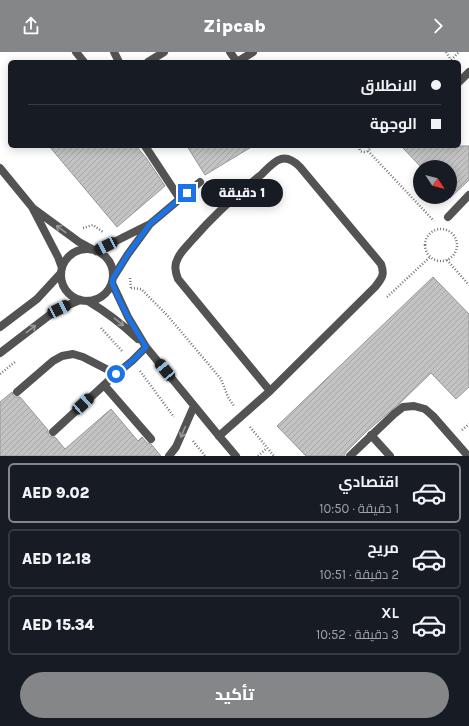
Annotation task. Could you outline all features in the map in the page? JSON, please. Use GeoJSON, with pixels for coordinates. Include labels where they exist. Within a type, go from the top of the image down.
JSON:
{"type":"FeatureCollection","features":[{"type":"Feature","properties":{"kind":"street"},"geometry":{"type":"LineString","coordinates":[[76,52],[82,60]]}},
{"type":"Feature","properties":{"kind":"street"},"geometry":{"type":"LineString","coordinates":[[151,60],[164,52]]}},
{"type":"Feature","properties":{"kind":"street"},"geometry":{"type":"LineString","coordinates":[[240,60],[253,52]]}},
{"type":"Feature","properties":{"kind":"street"},"geometry":{"type":"LineString","coordinates":[[461,80],[469,72]]}},
{"type":"Feature","properties":{"kind":"street"},"geometry":{"type":"LineString","coordinates":[[146,148],[180,199]]}},
{"type":"Feature","properties":{"kind":"street"},"geometry":{"type":"LineString","coordinates":[[219,436],[270,391],[375,287],[383,276],[383,271],[380,264],[300,167],[289,159],[282,159],[275,162],[214,217],[181,253],[177,259],[175,267],[175,272],[178,279],[270,391]]}},
{"type":"Feature","properties":{"kind":"street"},"geometry":{"type":"LineString","coordinates":[[1,172],[32,207],[79,242],[106,257],[112,266],[112,280],[128,317],[146,347]]}},
{"type":"Feature","properties":{"kind":"street"},"geometry":{"type":"LineString","coordinates":[[0,353],[51,314],[64,307],[84,301],[98,299],[107,292],[112,280],[128,254],[150,224],[200,182]]}},
{"type":"Feature","properties":{"kind":"street"},"geometry":{"type":"LineString","coordinates":[[448,217],[469,195]]}},
{"type":"Feature","properties":{"kind":"street"},"geometry":{"type":"LineString","coordinates":[[32,207],[58,257],[62,271],[62,282],[66,290],[72,296],[107,313],[121,323],[146,347],[236,456]]}},
{"type":"Feature","properties":{"kind":"street"},"geometry":{"type":"LineString","coordinates":[[0,327],[37,299],[62,271],[66,259],[73,253],[82,250],[94,250],[150,224]]}},
{"type":"Feature","properties":{"kind":"street"},"geometry":{"type":"LineString","coordinates":[[53,432],[146,347]]}},
{"type":"Feature","properties":{"kind":"street"},"geometry":{"type":"LineString","coordinates":[[17,392],[53,361],[62,356],[73,354],[83,357],[116,374]]}},
{"type":"Feature","properties":{"kind":"street"},"geometry":{"type":"LineString","coordinates":[[104,385],[151,439]]}},
{"type":"Feature","properties":{"kind":"street"},"geometry":{"type":"LineString","coordinates":[[169,456],[176,447],[194,406]]}},
{"type":"Feature","properties":{"kind":"street"},"geometry":{"type":"LineString","coordinates":[[350,456],[394,414],[403,407],[414,406],[425,409],[434,416],[468,454]]}},
{"type":"Feature","properties":{"kind":"street"},"geometry":{"type":"LineString","coordinates":[[371,435],[390,456]]}},
{"type":"Feature","properties":{"kind":"path"},"geometry":{"type":"LineString","coordinates":[[451,60],[459,52]]}},
{"type":"Feature","properties":{"kind":"path"},"geometry":{"type":"LineString","coordinates":[[359,148],[360,151],[364,152],[368,151],[370,148]]}},
{"type":"Feature","properties":{"kind":"path"},"geometry":{"type":"LineString","coordinates":[[368,151],[441,229]]}},
{"type":"Feature","properties":{"kind":"path"},"geometry":{"type":"LineString","coordinates":[[441,229],[446,229],[455,236],[457,247],[452,257],[441,261],[430,257],[426,252],[425,246],[426,239],[430,234],[435,230],[441,229]]}},
{"type":"Feature","properties":{"kind":"path"},"geometry":{"type":"LineString","coordinates":[[447,260],[469,285]]}},
{"type":"Feature","properties":{"kind":"path"},"geometry":{"type":"LineString","coordinates":[[132,288],[141,290],[168,315],[221,379],[228,397],[241,416],[274,456]]}},
{"type":"Feature","properties":{"kind":"path"},"geometry":{"type":"LineString","coordinates":[[100,327],[132,361],[205,456]]}},
{"type":"Feature","properties":{"kind":"path"},"geometry":{"type":"LineString","coordinates":[[258,456],[267,448]]}},
{"type":"Feature","properties":{"kind":"building"},"geometry":{"type":"Polygon","coordinates":[[[461,146],[469,146],[469,180],[457,191],[457,160],[414,160],[403,148],[461,148],[461,146]]]}},
{"type":"Feature","properties":{"kind":"building"},"geometry":{"type":"Polygon","coordinates":[[[51,148],[138,148],[147,159],[165,186],[117,227],[51,148]]]}},
{"type":"Feature","properties":{"kind":"building"},"geometry":{"type":"Polygon","coordinates":[[[188,148],[250,148],[205,175],[188,148]]]}},
{"type":"Feature","properties":{"kind":"building"},"geometry":{"type":"Polygon","coordinates":[[[433,277],[469,314],[469,387],[456,399],[431,373],[400,403],[367,431],[346,452],[344,456],[306,456],[277,426],[433,277]]]}},
{"type":"Feature","properties":{"kind":"building"},"geometry":{"type":"Polygon","coordinates":[[[12,392],[15,397],[20,397],[48,430],[49,436],[55,437],[65,449],[111,409],[138,441],[142,437],[147,443],[151,444],[161,456],[0,456],[0,402],[12,392]]]}},
{"type":"Feature","properties":{"kind":"route"},"geometry":{"type":"LineString","coordinates":[[116,374],[146,347],[120,301],[112,283],[113,278],[150,224],[187,193]]}}]}
